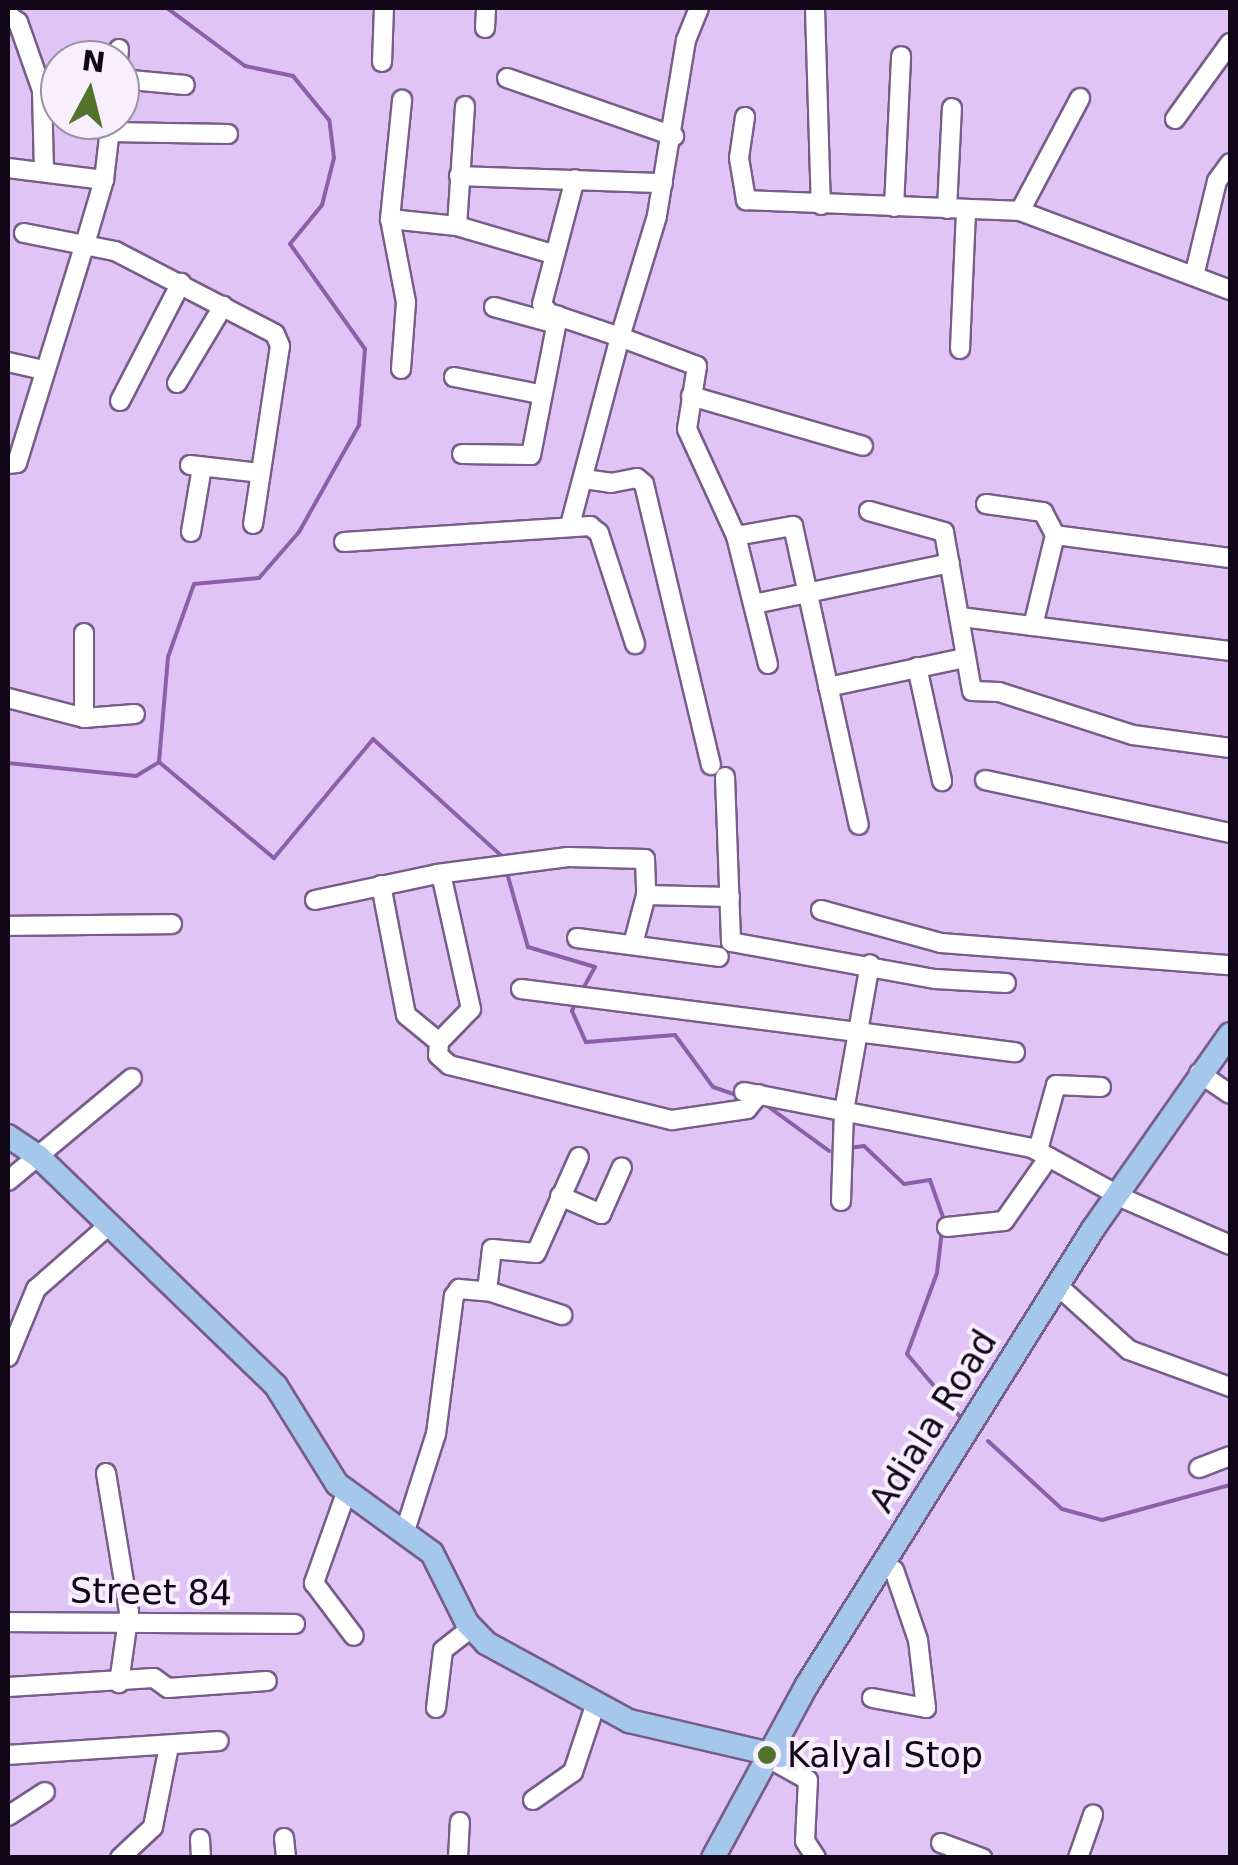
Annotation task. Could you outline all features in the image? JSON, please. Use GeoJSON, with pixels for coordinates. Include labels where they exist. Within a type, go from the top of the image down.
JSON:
{"type":"FeatureCollection","features":[{"type":"Feature","properties":{"kind":"main road","name":"Adiala Road"},"geometry":{"type":"LineString","coordinates":[[713,1858],[1062,1289],[1230,1034]]}},
{"type":"Feature","properties":{"kind":"main road","name":"Adiala Road"},"geometry":{"type":"LineString","coordinates":[[1204,1076],[1230,1054]]}},
{"type":"Feature","properties":{"kind":"main road"},"geometry":{"type":"LineString","coordinates":[[8,1136],[38,1156],[276,1386],[346,1494],[432,1553],[472,1628],[595,1706],[654,1729],[775,1757]]}},
{"type":"Feature","properties":{"kind":"main road","name":"Adiala Road"},"geometry":{"type":"LineString","coordinates":[[727,1858],[775,1757],[894,1570],[1062,1289]]}},
{"type":"Feature","properties":{"kind":"street"},"geometry":{"type":"LineString","coordinates":[[382,62],[384,8]]}},
{"type":"Feature","properties":{"kind":"street"},"geometry":{"type":"LineString","coordinates":[[485,28],[486,8]]}},
{"type":"Feature","properties":{"kind":"street"},"geometry":{"type":"LineString","coordinates":[[570,525],[664,183],[686,40],[699,8]]}},
{"type":"Feature","properties":{"kind":"street"},"geometry":{"type":"LineString","coordinates":[[815,8],[821,205]]}},
{"type":"Feature","properties":{"kind":"street"},"geometry":{"type":"LineString","coordinates":[[8,15],[18,22],[42,90],[44,172]]}},
{"type":"Feature","properties":{"kind":"street"},"geometry":{"type":"LineString","coordinates":[[1176,118],[1230,42]]}},
{"type":"Feature","properties":{"kind":"street"},"geometry":{"type":"LineString","coordinates":[[894,207],[902,56]]}},
{"type":"Feature","properties":{"kind":"street"},"geometry":{"type":"LineString","coordinates":[[507,78],[674,136]]}},
{"type":"Feature","properties":{"kind":"street"},"geometry":{"type":"LineString","coordinates":[[140,81],[185,85]]}},
{"type":"Feature","properties":{"kind":"street"},"geometry":{"type":"LineString","coordinates":[[1020,211],[1080,98]]}},
{"type":"Feature","properties":{"kind":"street"},"geometry":{"type":"LineString","coordinates":[[401,369],[406,302],[390,219],[402,100]]}},
{"type":"Feature","properties":{"kind":"street"},"geometry":{"type":"LineString","coordinates":[[456,226],[465,106]]}},
{"type":"Feature","properties":{"kind":"street"},"geometry":{"type":"LineString","coordinates":[[952,108],[960,349]]}},
{"type":"Feature","properties":{"kind":"street"},"geometry":{"type":"LineString","coordinates":[[745,117],[740,158],[746,200],[1020,211],[1230,290]]}},
{"type":"Feature","properties":{"kind":"street"},"geometry":{"type":"LineString","coordinates":[[140,128],[228,134]]}},
{"type":"Feature","properties":{"kind":"street"},"geometry":{"type":"LineString","coordinates":[[8,464],[17,463],[85,244],[104,180],[108,140]]}},
{"type":"Feature","properties":{"kind":"street"},"geometry":{"type":"LineString","coordinates":[[1194,276],[1217,181],[1230,163]]}},
{"type":"Feature","properties":{"kind":"street"},"geometry":{"type":"LineString","coordinates":[[8,168],[104,180]]}},
{"type":"Feature","properties":{"kind":"street"},"geometry":{"type":"LineString","coordinates":[[459,176],[664,183]]}},
{"type":"Feature","properties":{"kind":"street"},"geometry":{"type":"LineString","coordinates":[[557,320],[542,304],[575,179]]}},
{"type":"Feature","properties":{"kind":"street"},"geometry":{"type":"LineString","coordinates":[[390,219],[456,226],[554,254]]}},
{"type":"Feature","properties":{"kind":"street"},"geometry":{"type":"LineString","coordinates":[[24,233],[85,244],[181,283],[274,334],[280,346],[253,524]]}},
{"type":"Feature","properties":{"kind":"street"},"geometry":{"type":"LineString","coordinates":[[120,401],[181,283]]}},
{"type":"Feature","properties":{"kind":"street"},"geometry":{"type":"LineString","coordinates":[[177,383],[223,306]]}},
{"type":"Feature","properties":{"kind":"street"},"geometry":{"type":"LineString","coordinates":[[494,306],[620,337],[692,361],[698,369],[686,429],[736,536],[768,664]]}},
{"type":"Feature","properties":{"kind":"street"},"geometry":{"type":"LineString","coordinates":[[462,454],[530,454],[539,394],[557,320]]}},
{"type":"Feature","properties":{"kind":"street"},"geometry":{"type":"LineString","coordinates":[[8,362],[44,370]]}},
{"type":"Feature","properties":{"kind":"street"},"geometry":{"type":"LineString","coordinates":[[454,376],[539,394]]}},
{"type":"Feature","properties":{"kind":"street"},"geometry":{"type":"LineString","coordinates":[[691,396],[863,446]]}},
{"type":"Feature","properties":{"kind":"street"},"geometry":{"type":"LineString","coordinates":[[191,532],[196,466],[260,473]]}},
{"type":"Feature","properties":{"kind":"street"},"geometry":{"type":"LineString","coordinates":[[584,478],[611,484],[636,478],[644,484],[718,771],[731,942],[870,964],[935,979],[1006,983]]}},
{"type":"Feature","properties":{"kind":"street"},"geometry":{"type":"LineString","coordinates":[[986,504],[1043,512],[1055,534],[1034,626]]}},
{"type":"Feature","properties":{"kind":"street"},"geometry":{"type":"LineString","coordinates":[[869,511],[937,527],[950,563],[972,691],[999,692],[1133,735],[1230,748]]}},
{"type":"Feature","properties":{"kind":"street"},"geometry":{"type":"LineString","coordinates":[[344,542],[570,525],[599,533],[635,644]]}},
{"type":"Feature","properties":{"kind":"street"},"geometry":{"type":"LineString","coordinates":[[736,536],[792,526],[859,826]]}},
{"type":"Feature","properties":{"kind":"street"},"geometry":{"type":"LineString","coordinates":[[1055,534],[1230,558]]}},
{"type":"Feature","properties":{"kind":"street"},"geometry":{"type":"LineString","coordinates":[[754,604],[950,563]]}},
{"type":"Feature","properties":{"kind":"street"},"geometry":{"type":"LineString","coordinates":[[961,618],[1230,652]]}},
{"type":"Feature","properties":{"kind":"street"},"geometry":{"type":"LineString","coordinates":[[84,633],[84,718]]}},
{"type":"Feature","properties":{"kind":"street"},"geometry":{"type":"LineString","coordinates":[[828,687],[965,658]]}},
{"type":"Feature","properties":{"kind":"street"},"geometry":{"type":"LineString","coordinates":[[917,667],[942,781]]}},
{"type":"Feature","properties":{"kind":"street"},"geometry":{"type":"LineString","coordinates":[[8,698],[84,718],[135,714]]}},
{"type":"Feature","properties":{"kind":"street"},"geometry":{"type":"LineString","coordinates":[[984,780],[1230,832]]}},
{"type":"Feature","properties":{"kind":"street"},"geometry":{"type":"LineString","coordinates":[[315,900],[441,874],[568,858],[635,858],[650,862],[633,944]]}},
{"type":"Feature","properties":{"kind":"street"},"geometry":{"type":"LineString","coordinates":[[441,874],[470,1008],[439,1042],[438,1055],[448,1065],[672,1120],[747,1109],[752,1093],[1043,1154],[1121,1197],[1230,1245]]}},
{"type":"Feature","properties":{"kind":"street"},"geometry":{"type":"LineString","coordinates":[[381,885],[406,1015],[439,1042]]}},
{"type":"Feature","properties":{"kind":"street"},"geometry":{"type":"LineString","coordinates":[[646,895],[730,897]]}},
{"type":"Feature","properties":{"kind":"street"},"geometry":{"type":"LineString","coordinates":[[820,910],[941,943],[1230,965]]}},
{"type":"Feature","properties":{"kind":"street"},"geometry":{"type":"LineString","coordinates":[[8,926],[172,924]]}},
{"type":"Feature","properties":{"kind":"street"},"geometry":{"type":"LineString","coordinates":[[577,938],[719,957]]}},
{"type":"Feature","properties":{"kind":"street"},"geometry":{"type":"LineString","coordinates":[[842,1201],[844,1111],[870,964]]}},
{"type":"Feature","properties":{"kind":"street"},"geometry":{"type":"LineString","coordinates":[[521,989],[590,993],[1015,1052]]}},
{"type":"Feature","properties":{"kind":"street"},"geometry":{"type":"LineString","coordinates":[[1204,1076],[1230,1094]]}},
{"type":"Feature","properties":{"kind":"street"},"geometry":{"type":"LineString","coordinates":[[8,1180],[132,1078]]}},
{"type":"Feature","properties":{"kind":"street"},"geometry":{"type":"LineString","coordinates":[[947,1227],[1004,1220],[1043,1154],[1056,1085],[1101,1087]]}},
{"type":"Feature","properties":{"kind":"street"},"geometry":{"type":"LineString","coordinates":[[487,1292],[495,1245],[533,1255],[579,1157]]}},
{"type":"Feature","properties":{"kind":"street"},"geometry":{"type":"LineString","coordinates":[[560,1196],[600,1214],[622,1166]]}},
{"type":"Feature","properties":{"kind":"street"},"geometry":{"type":"LineString","coordinates":[[8,1357],[36,1289],[108,1226]]}},
{"type":"Feature","properties":{"kind":"street"},"geometry":{"type":"LineString","coordinates":[[404,1534],[436,1434],[454,1296],[459,1289],[487,1292],[562,1315]]}},
{"type":"Feature","properties":{"kind":"street"},"geometry":{"type":"LineString","coordinates":[[1062,1289],[1129,1350],[1230,1386]]}},
{"type":"Feature","properties":{"kind":"street"},"geometry":{"type":"LineString","coordinates":[[1199,1468],[1230,1456]]}},
{"type":"Feature","properties":{"kind":"street"},"geometry":{"type":"LineString","coordinates":[[106,1473],[128,1628],[119,1683]]}},
{"type":"Feature","properties":{"kind":"street"},"geometry":{"type":"LineString","coordinates":[[346,1494],[314,1583],[354,1636]]}},
{"type":"Feature","properties":{"kind":"street"},"geometry":{"type":"LineString","coordinates":[[872,1698],[926,1708],[918,1640],[894,1570]]}},
{"type":"Feature","properties":{"kind":"street","name":"Street 84"},"geometry":{"type":"LineString","coordinates":[[8,1622],[128,1628],[295,1624]]}},
{"type":"Feature","properties":{"kind":"street"},"geometry":{"type":"LineString","coordinates":[[436,1708],[443,1650],[472,1628]]}},
{"type":"Feature","properties":{"kind":"street"},"geometry":{"type":"LineString","coordinates":[[8,1687],[160,1678],[172,1688],[268,1680]]}},
{"type":"Feature","properties":{"kind":"street"},"geometry":{"type":"LineString","coordinates":[[533,1800],[573,1772],[595,1706]]}},
{"type":"Feature","properties":{"kind":"street"},"geometry":{"type":"LineString","coordinates":[[8,1755],[220,1742]]}},
{"type":"Feature","properties":{"kind":"street"},"geometry":{"type":"LineString","coordinates":[[120,1858],[156,1820],[170,1746]]}},
{"type":"Feature","properties":{"kind":"street"},"geometry":{"type":"LineString","coordinates":[[775,1757],[808,1780],[805,1841],[816,1858]]}},
{"type":"Feature","properties":{"kind":"street"},"geometry":{"type":"LineString","coordinates":[[8,1816],[45,1792]]}},
{"type":"Feature","properties":{"kind":"street"},"geometry":{"type":"LineString","coordinates":[[1078,1858],[1094,1814]]}},
{"type":"Feature","properties":{"kind":"street"},"geometry":{"type":"LineString","coordinates":[[458,1858],[460,1822]]}},
{"type":"Feature","properties":{"kind":"street"},"geometry":{"type":"LineString","coordinates":[[940,1842],[982,1858]]}},
{"type":"Feature","properties":{"kind":"waterway"},"geometry":{"type":"LineString","coordinates":[[8,763],[136,776],[159,762],[168,657],[194,584],[259,578],[299,532],[359,425],[365,349],[290,244],[322,205],[334,158],[329,120],[293,76],[245,66],[167,8]]}},
{"type":"Feature","properties":{"kind":"waterway"},"geometry":{"type":"LineString","coordinates":[[159,762],[274,858],[373,739],[504,858]]}},
{"type":"Feature","properties":{"kind":"waterway"},"geometry":{"type":"LineString","coordinates":[[507,873],[528,947],[595,967],[584,987]]}},
{"type":"Feature","properties":{"kind":"waterway"},"geometry":{"type":"LineString","coordinates":[[576,1002],[572,1011],[586,1042],[675,1035],[713,1087],[739,1096]]}},
{"type":"Feature","properties":{"kind":"waterway"},"geometry":{"type":"LineString","coordinates":[[766,1105],[829,1151]]}},
{"type":"Feature","properties":{"kind":"waterway"},"geometry":{"type":"LineString","coordinates":[[849,1148],[864,1146],[904,1184],[930,1180],[944,1220]]}},
{"type":"Feature","properties":{"kind":"waterway"},"geometry":{"type":"LineString","coordinates":[[942,1230],[937,1273],[907,1354],[962,1419]]}},
{"type":"Feature","properties":{"kind":"waterway"},"geometry":{"type":"LineString","coordinates":[[988,1441],[1062,1509],[1102,1520],[1230,1485]]}},
{"type":"Feature","properties":{"kind":"place","name":"Kalyal Stop"},"geometry":{"type":"Point","coordinates":[767,1755]}}]}
